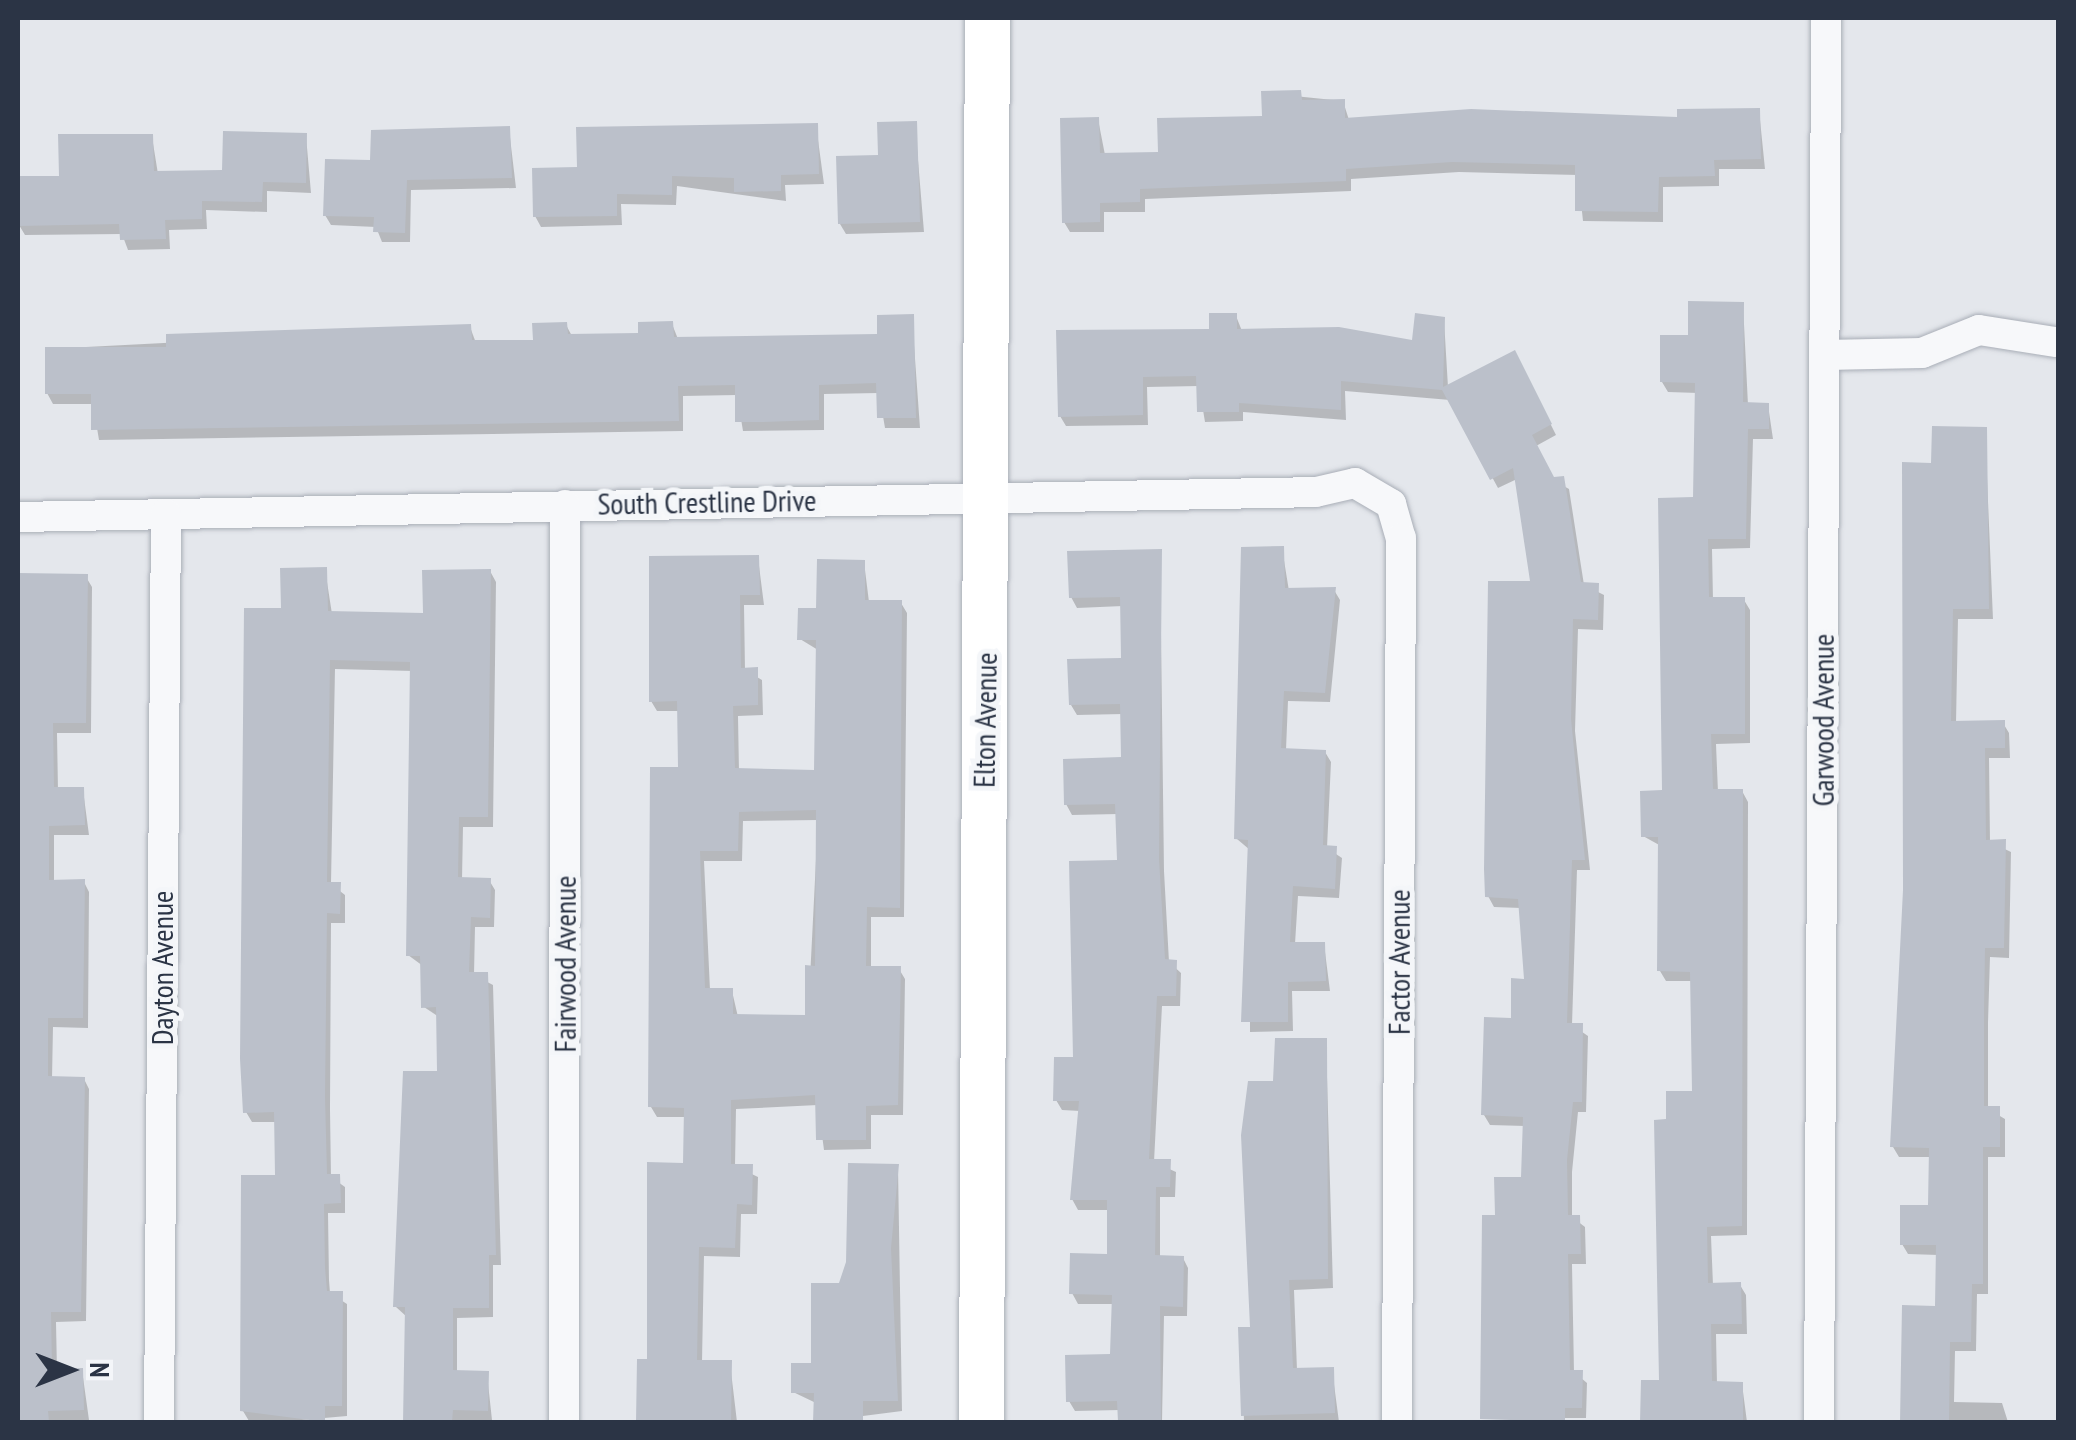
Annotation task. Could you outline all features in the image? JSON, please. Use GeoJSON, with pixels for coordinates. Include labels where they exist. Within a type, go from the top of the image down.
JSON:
{"type":"FeatureCollection","features":[{"type":"Feature","properties":{"kind":"street","name":"Elton Avenue"},"geometry":{"type":"LineString","coordinates":[[981,1422],[988,18]]}},
{"type":"Feature","properties":{"kind":"street","name":"Garwood Avenue"},"geometry":{"type":"LineString","coordinates":[[1818,1422],[1826,18]]}},
{"type":"Feature","properties":{"kind":"street"},"geometry":{"type":"LineString","coordinates":[[1825,354],[1922,353],[1979,330],[2055,342]]}},
{"type":"Feature","properties":{"kind":"street","name":"South Crestline Drive"},"geometry":{"type":"LineString","coordinates":[[18,517],[988,495],[1316,492],[1355,483],[1391,504]]}},
{"type":"Feature","properties":{"kind":"street","name":"Factor Avenue"},"geometry":{"type":"LineString","coordinates":[[1391,504],[1401,538],[1397,1422]]}},
{"type":"Feature","properties":{"kind":"street","name":"Fairwood Avenue"},"geometry":{"type":"LineString","coordinates":[[564,1422],[565,505]]}},
{"type":"Feature","properties":{"kind":"street","name":"Dayton Avenue"},"geometry":{"type":"LineString","coordinates":[[159,1422],[166,514]]}},
{"type":"Feature","properties":{"kind":"building"},"geometry":{"type":"Polygon","coordinates":[[[1301,90],[1302,100],[1345,99],[1345,118],[1471,109],[1677,117],[1677,109],[1760,108],[1761,159],[1714,160],[1715,176],[1659,177],[1658,212],[1575,211],[1575,165],[1452,162],[1346,169],[1346,181],[1140,189],[1140,202],[1100,203],[1100,222],[1062,223],[1060,118],[1099,117],[1100,153],[1158,152],[1157,118],[1262,116],[1261,91],[1301,90]]]}},
{"type":"Feature","properties":{"kind":"building"},"geometry":{"type":"Polygon","coordinates":[[[917,121],[920,222],[838,224],[836,156],[878,155],[877,122],[917,121]]]}},
{"type":"Feature","properties":{"kind":"building"},"geometry":{"type":"Polygon","coordinates":[[[818,123],[819,174],[781,175],[781,191],[734,192],[734,178],[672,176],[672,195],[617,194],[617,216],[533,217],[532,168],[577,167],[576,127],[818,123]]]}},
{"type":"Feature","properties":{"kind":"building"},"geometry":{"type":"Polygon","coordinates":[[[510,126],[512,178],[407,180],[405,233],[373,232],[374,217],[323,216],[325,159],[370,160],[371,130],[510,126]]]}},
{"type":"Feature","properties":{"kind":"building"},"geometry":{"type":"Polygon","coordinates":[[[223,131],[307,133],[306,183],[263,182],[262,202],[202,201],[202,219],[165,220],[166,239],[120,240],[119,224],[18,226],[18,176],[59,176],[58,134],[153,134],[154,171],[222,170],[223,131]]]}},
{"type":"Feature","properties":{"kind":"building"},"geometry":{"type":"Polygon","coordinates":[[[1688,301],[1744,302],[1743,402],[1769,403],[1769,429],[1748,429],[1746,539],[1708,539],[1709,597],[1745,597],[1745,734],[1711,734],[1713,789],[1743,789],[1742,1226],[1707,1227],[1708,1283],[1741,1282],[1742,1324],[1711,1324],[1712,1381],[1743,1382],[1743,1422],[1640,1422],[1641,1380],[1659,1380],[1654,1120],[1666,1119],[1666,1091],[1692,1091],[1690,972],[1657,971],[1658,837],[1641,837],[1640,791],[1662,790],[1658,498],[1693,497],[1695,383],[1660,382],[1660,335],[1688,335],[1688,301]]]}},
{"type":"Feature","properties":{"kind":"building"},"geometry":{"type":"Polygon","coordinates":[[[1209,313],[1237,313],[1237,329],[1339,327],[1412,340],[1415,313],[1445,317],[1443,387],[1515,350],[1552,424],[1532,435],[1554,477],[1564,476],[1581,582],[1599,583],[1598,620],[1573,619],[1571,719],[1585,860],[1572,860],[1567,1023],[1583,1023],[1582,1102],[1573,1102],[1567,1160],[1568,1215],[1580,1215],[1581,1254],[1568,1254],[1570,1370],[1583,1370],[1582,1408],[1565,1408],[1565,1422],[1480,1419],[1482,1215],[1495,1215],[1494,1177],[1521,1177],[1523,1117],[1481,1115],[1484,1017],[1511,1018],[1511,978],[1524,979],[1518,899],[1485,897],[1484,869],[1488,581],[1530,581],[1513,468],[1490,480],[1442,390],[1341,381],[1341,410],[1239,403],[1239,412],[1197,412],[1196,376],[1143,377],[1143,415],[1058,417],[1056,330],[1209,329],[1209,313]]]}},
{"type":"Feature","properties":{"kind":"building"},"geometry":{"type":"Polygon","coordinates":[[[914,314],[916,418],[877,418],[876,383],[819,385],[819,420],[735,422],[735,385],[678,386],[679,421],[91,430],[91,394],[45,394],[45,347],[166,347],[166,334],[471,324],[472,340],[533,340],[532,323],[567,322],[568,334],[638,333],[638,322],[673,321],[674,337],[877,334],[877,315],[914,314]]]}},
{"type":"Feature","properties":{"kind":"building"},"geometry":{"type":"Polygon","coordinates":[[[1932,426],[1987,427],[1989,609],[1953,609],[1951,721],[2005,720],[2005,748],[1985,748],[1986,840],[2006,839],[2004,948],[1985,948],[1984,1106],[2000,1106],[2000,1147],[1983,1147],[1983,1284],[1972,1284],[1971,1342],[1950,1342],[1949,1422],[1900,1422],[1902,1305],[1935,1306],[1936,1245],[1900,1245],[1900,1205],[1928,1205],[1929,1148],[1890,1147],[1903,890],[1902,462],[1931,463],[1932,426]]]}},
{"type":"Feature","properties":{"kind":"building"},"geometry":{"type":"Polygon","coordinates":[[[1284,546],[1285,588],[1336,587],[1325,693],[1284,691],[1281,748],[1326,750],[1323,845],[1337,846],[1335,889],[1293,886],[1290,942],[1325,942],[1326,981],[1288,982],[1288,1022],[1241,1022],[1248,840],[1234,839],[1241,547],[1284,546]]]}},
{"type":"Feature","properties":{"kind":"building"},"geometry":{"type":"Polygon","coordinates":[[[1162,549],[1159,859],[1165,959],[1177,960],[1176,996],[1157,996],[1149,1159],[1171,1159],[1170,1187],[1156,1187],[1155,1255],[1184,1256],[1183,1307],[1160,1306],[1161,1422],[1118,1422],[1117,1401],[1066,1402],[1065,1355],[1110,1354],[1112,1295],[1069,1294],[1070,1253],[1107,1254],[1107,1200],[1070,1200],[1079,1101],[1053,1101],[1054,1057],[1073,1057],[1069,861],[1117,860],[1115,804],[1064,805],[1063,759],[1121,757],[1120,704],[1069,705],[1067,659],[1121,658],[1120,597],[1069,598],[1067,551],[1162,549]]]}},
{"type":"Feature","properties":{"kind":"building"},"geometry":{"type":"Polygon","coordinates":[[[759,555],[760,595],[740,595],[741,668],[758,667],[758,705],[733,706],[735,768],[814,770],[816,640],[797,640],[798,608],[816,608],[817,559],[865,560],[865,600],[902,600],[900,908],[867,907],[866,966],[901,966],[898,1105],[866,1106],[866,1140],[816,1140],[815,1095],[731,1100],[731,1164],[753,1164],[752,1205],[737,1204],[735,1248],[699,1247],[697,1360],[732,1360],[731,1422],[636,1422],[637,1359],[647,1359],[647,1162],[683,1163],[684,1108],[648,1107],[650,767],[678,767],[677,701],[649,702],[649,556],[759,555]],[[816,810],[739,812],[738,851],[700,851],[705,988],[733,988],[733,1014],[805,1015],[805,965],[815,966],[816,810]]]}},
{"type":"Feature","properties":{"kind":"building"},"geometry":{"type":"Polygon","coordinates":[[[327,567],[328,611],[423,613],[422,570],[491,569],[488,817],[459,817],[458,877],[491,878],[490,918],[471,917],[469,972],[488,972],[496,1255],[489,1255],[489,1308],[453,1308],[453,1370],[489,1371],[488,1411],[453,1410],[452,1422],[403,1422],[405,1307],[393,1307],[403,1071],[437,1071],[436,1007],[421,1008],[420,956],[406,956],[410,662],[330,660],[327,882],[341,882],[340,914],[327,913],[325,1097],[327,1174],[340,1174],[341,1203],[324,1204],[325,1268],[327,1291],[343,1291],[342,1406],[325,1406],[325,1422],[240,1411],[241,1175],[275,1175],[274,1112],[243,1113],[240,1059],[244,608],[281,608],[280,568],[327,567]]]}},
{"type":"Feature","properties":{"kind":"building"},"geometry":{"type":"Polygon","coordinates":[[[18,573],[88,574],[86,723],[53,723],[54,787],[84,787],[85,825],[49,826],[49,880],[85,879],[83,1018],[48,1018],[48,1076],[85,1077],[81,1312],[51,1312],[52,1369],[83,1368],[84,1410],[48,1411],[49,1422],[18,1422],[18,573]]]}},
{"type":"Feature","properties":{"kind":"building"},"geometry":{"type":"Polygon","coordinates":[[[1275,1038],[1327,1038],[1328,1279],[1289,1280],[1293,1368],[1334,1367],[1335,1413],[1241,1416],[1238,1327],[1250,1327],[1241,1135],[1248,1081],[1273,1081],[1275,1038]]]}},
{"type":"Feature","properties":{"kind":"building"},"geometry":{"type":"Polygon","coordinates":[[[848,1163],[899,1164],[891,1248],[898,1401],[863,1401],[863,1422],[813,1422],[814,1393],[791,1393],[791,1363],[811,1363],[811,1283],[839,1283],[846,1262],[848,1163]]]}}]}
